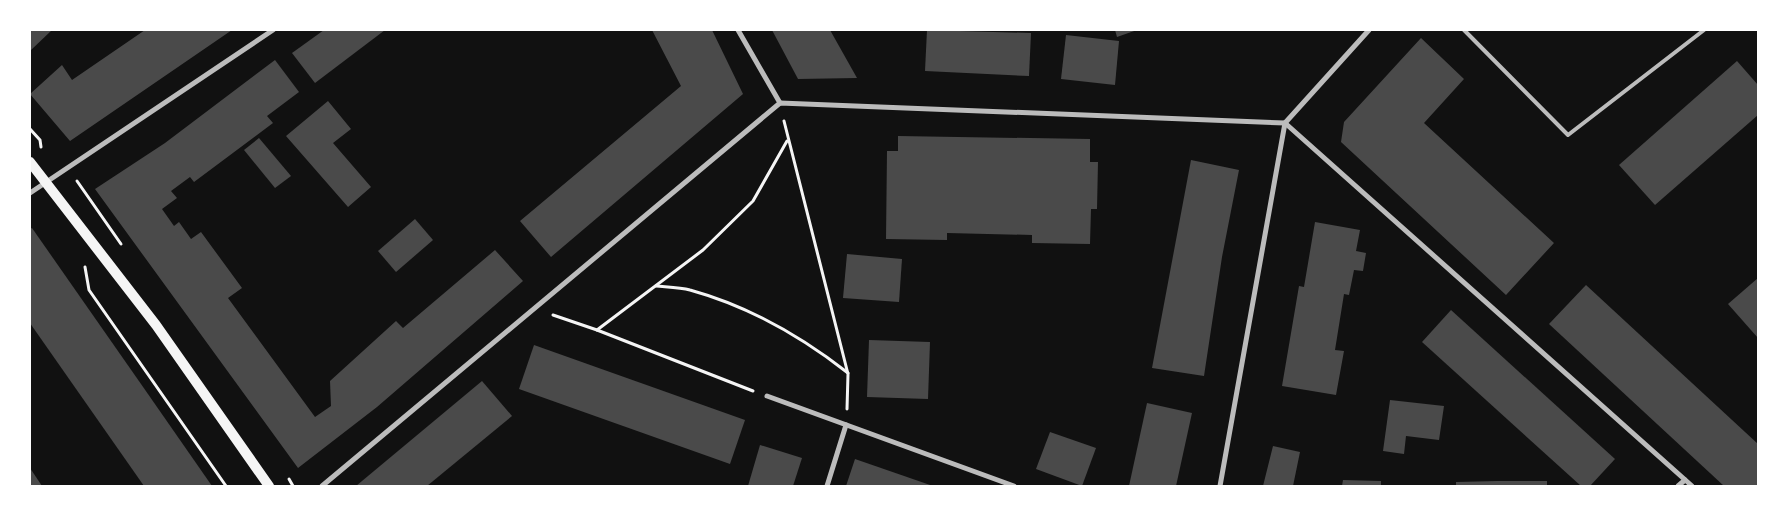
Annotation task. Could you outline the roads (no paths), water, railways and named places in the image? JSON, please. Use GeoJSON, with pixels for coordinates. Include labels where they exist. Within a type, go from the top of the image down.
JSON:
{"type":"FeatureCollection","features":[{"type":"Feature","properties":{"kind":"main road"},"geometry":{"type":"LineString","coordinates":[[30,162],[156,325],[268,486]]}},
{"type":"Feature","properties":{"kind":"main road"},"geometry":{"type":"LineString","coordinates":[[30,167],[47,182]]}},
{"type":"Feature","properties":{"kind":"street"},"geometry":{"type":"LineString","coordinates":[[30,193],[67,166],[273,30]]}},
{"type":"Feature","properties":{"kind":"street"},"geometry":{"type":"LineString","coordinates":[[738,30],[780,103]]}},
{"type":"Feature","properties":{"kind":"street"},"geometry":{"type":"LineString","coordinates":[[1220,486],[1285,123],[1370,30]]}},
{"type":"Feature","properties":{"kind":"street"},"geometry":{"type":"LineString","coordinates":[[322,486],[780,103],[1285,123],[1692,486]]}},
{"type":"Feature","properties":{"kind":"street"},"geometry":{"type":"LineString","coordinates":[[767,396],[1014,486]]}},
{"type":"Feature","properties":{"kind":"street"},"geometry":{"type":"LineString","coordinates":[[827,486],[846,425]]}},
{"type":"Feature","properties":{"kind":"street"},"geometry":{"type":"LineString","coordinates":[[1678,486],[1685,480]]}},
{"type":"Feature","properties":{"kind":"lane"},"geometry":{"type":"LineString","coordinates":[[1464,30],[1568,136],[1704,30]]}}]}
